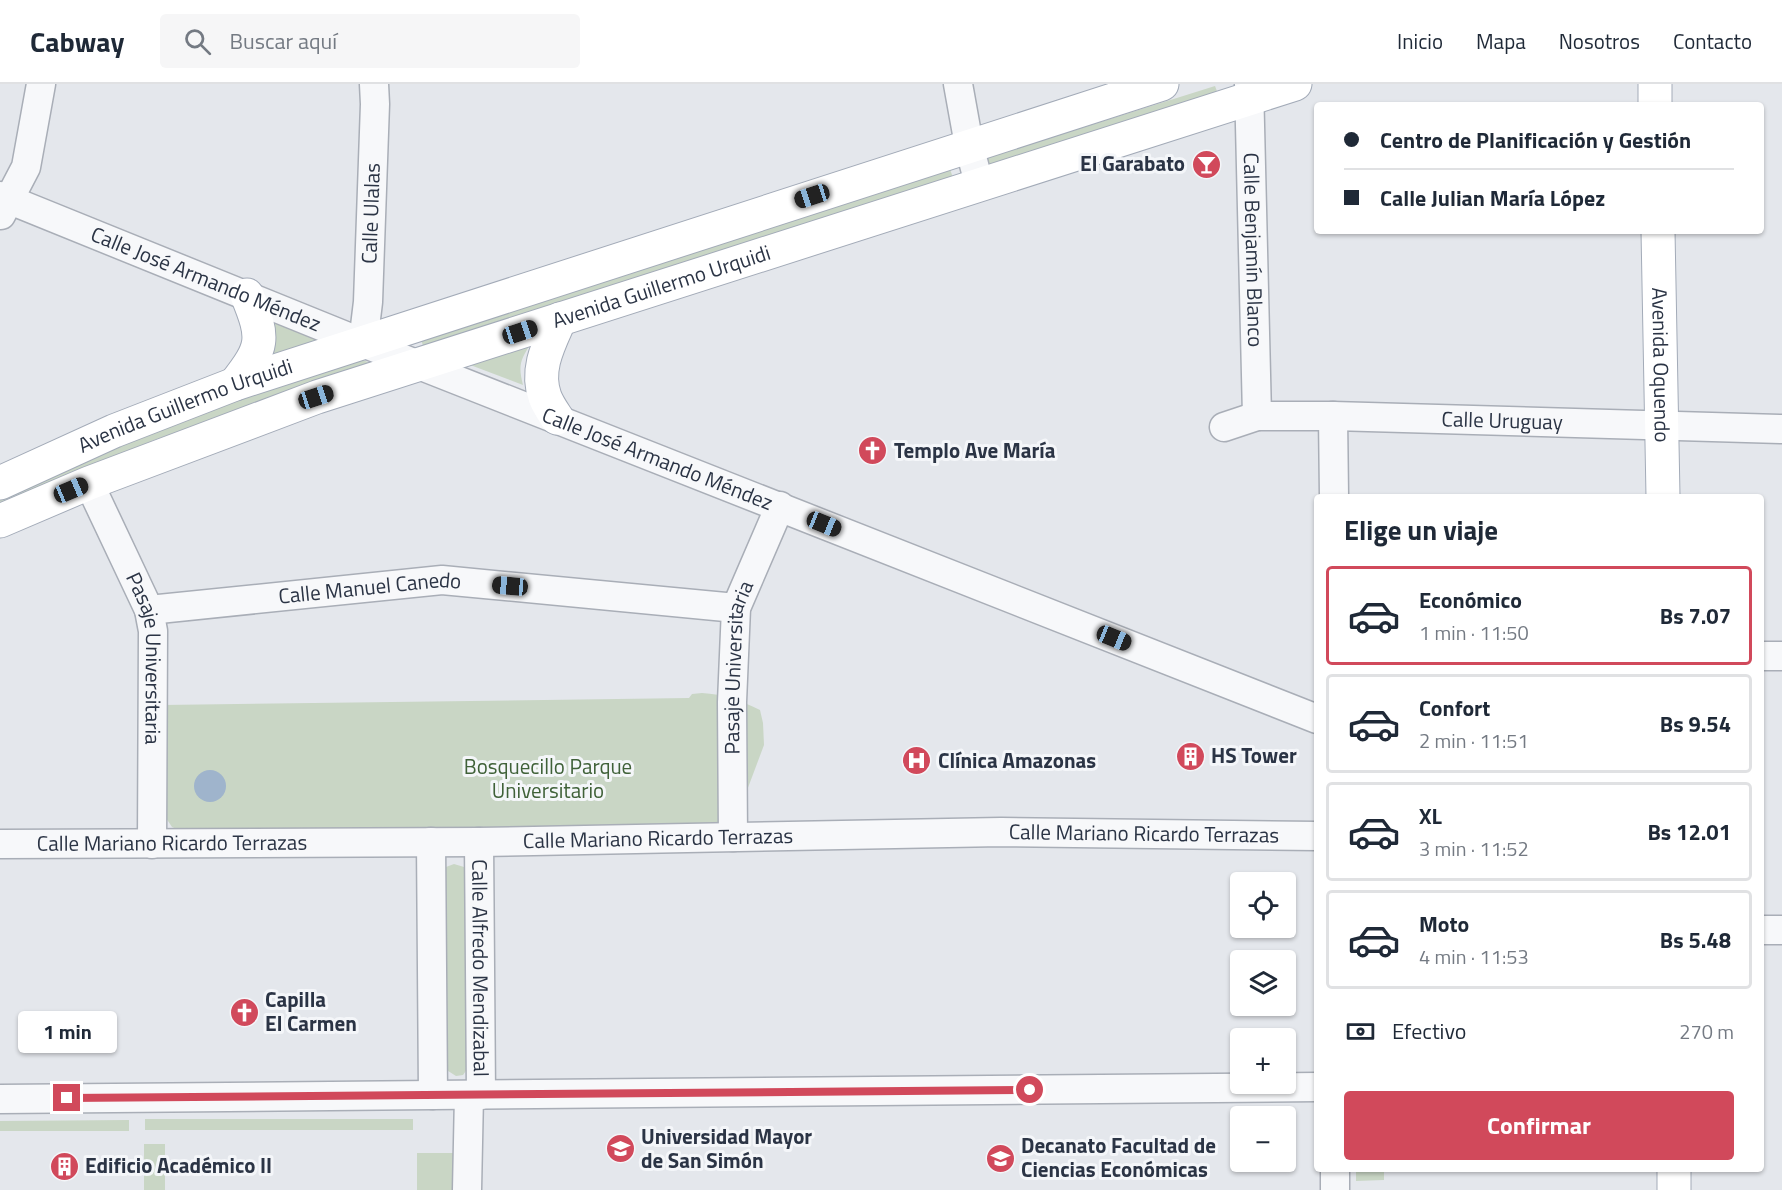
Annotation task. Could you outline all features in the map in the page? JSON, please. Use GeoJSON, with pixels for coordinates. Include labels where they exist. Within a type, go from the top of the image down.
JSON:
{"type":"FeatureCollection","features":[{"type":"Feature","properties":{"kind":"main road","name":"Avenida Guillermo Urquidi"},"geometry":{"type":"LineString","coordinates":[[0,483],[114,432],[235,384],[1162,84]]}},
{"type":"Feature","properties":{"kind":"main road","name":"Avenida Guillermo Urquidi"},"geometry":{"type":"LineString","coordinates":[[0,521],[89,483],[316,397],[979,184],[1249,91],[1295,84]]}},
{"type":"Feature","properties":{"kind":"main road"},"geometry":{"type":"LineString","coordinates":[[1655,84],[1655,102]]}},
{"type":"Feature","properties":{"kind":"main road","name":"Avenida Oquendo"},"geometry":{"type":"LineString","coordinates":[[1658,234],[1663,494]]}},
{"type":"Feature","properties":{"kind":"main road"},"geometry":{"type":"LineString","coordinates":[[235,384],[253,361],[259,344],[258,324],[247,295]]}},
{"type":"Feature","properties":{"kind":"main road"},"geometry":{"type":"LineString","coordinates":[[557,418],[545,397],[541,374],[544,355],[560,319]]}},
{"type":"Feature","properties":{"kind":"main road"},"geometry":{"type":"LineString","coordinates":[[1674,1172],[1674,1190]]}},
{"type":"Feature","properties":{"kind":"street"},"geometry":{"type":"LineString","coordinates":[[3,204],[26,167],[41,84]]}},
{"type":"Feature","properties":{"kind":"street","name":"Calle Ulalas"},"geometry":{"type":"LineString","coordinates":[[363,343],[368,302],[374,84]]}},
{"type":"Feature","properties":{"kind":"street"},"geometry":{"type":"LineString","coordinates":[[958,84],[979,184]]}},
{"type":"Feature","properties":{"kind":"street","name":"Calle Benjamín Blanco"},"geometry":{"type":"LineString","coordinates":[[1249,91],[1257,416]]}},
{"type":"Feature","properties":{"kind":"street","name":"Calle José Armando Méndez"},"geometry":{"type":"LineString","coordinates":[[3,204],[247,295],[363,343],[1314,718]]}},
{"type":"Feature","properties":{"kind":"street","name":"Calle Uruguay"},"geometry":{"type":"LineString","coordinates":[[1224,428],[1257,416],[1334,416],[1782,429]]}},
{"type":"Feature","properties":{"kind":"street"},"geometry":{"type":"LineString","coordinates":[[1334,416],[1334,494]]}},
{"type":"Feature","properties":{"kind":"street","name":"Pasaje Universitaria"},"geometry":{"type":"LineString","coordinates":[[89,483],[149,610],[153,631],[152,844]]}},
{"type":"Feature","properties":{"kind":"street","name":"Pasaje Universitaria"},"geometry":{"type":"LineString","coordinates":[[733,837],[732,702],[736,608],[780,506]]}},
{"type":"Feature","properties":{"kind":"street","name":"Calle Manuel Canedo"},"geometry":{"type":"LineString","coordinates":[[149,610],[442,580],[736,608]]}},
{"type":"Feature","properties":{"kind":"street"},"geometry":{"type":"LineString","coordinates":[[1764,656],[1782,656]]}},
{"type":"Feature","properties":{"kind":"street","name":"Calle Mariano Ricardo Terrazas"},"geometry":{"type":"LineString","coordinates":[[0,844],[479,842],[1000,832],[1314,836]]}},
{"type":"Feature","properties":{"kind":"street"},"geometry":{"type":"LineString","coordinates":[[431,842],[433,1095]]}},
{"type":"Feature","properties":{"kind":"street","name":"Calle Alfredo Mendizabal"},"geometry":{"type":"LineString","coordinates":[[466,1190],[475,1095],[479,842]]}},
{"type":"Feature","properties":{"kind":"street"},"geometry":{"type":"LineString","coordinates":[[1764,930],[1782,930]]}},
{"type":"Feature","properties":{"kind":"street"},"geometry":{"type":"LineString","coordinates":[[0,1099],[1314,1088]]}},
{"type":"Feature","properties":{"kind":"street"},"geometry":{"type":"LineString","coordinates":[[1335,1172],[1335,1190]]}},
{"type":"Feature","properties":{"kind":"green space"},"geometry":{"type":"Polygon","coordinates":[[[1215,86],[1218,94],[988,166],[986,158],[1215,86]]]}},
{"type":"Feature","properties":{"kind":"green space"},"geometry":{"type":"Polygon","coordinates":[[[950,169],[953,178],[424,348],[421,340],[950,169]]]}},
{"type":"Feature","properties":{"kind":"green space"},"geometry":{"type":"Polygon","coordinates":[[[270,319],[327,342],[268,361],[270,319]]]}},
{"type":"Feature","properties":{"kind":"green space"},"geometry":{"type":"Polygon","coordinates":[[[532,342],[521,363],[523,385],[465,363],[532,342]]]}},
{"type":"Feature","properties":{"kind":"green space"},"geometry":{"type":"Polygon","coordinates":[[[363,360],[372,364],[154,440],[0,507],[0,498],[114,448],[250,396],[363,360]]]}},
{"type":"Feature","properties":{"kind":"green space","name":"Bosquecillo Parque Universitario"},"geometry":{"type":"Polygon","coordinates":[[[702,693],[732,698],[760,710],[763,723],[764,745],[743,801],[728,828],[181,831],[172,827],[166,818],[162,705],[689,698],[692,694],[702,693]]]}},
{"type":"Feature","properties":{"kind":"green space"},"geometry":{"type":"Polygon","coordinates":[[[454,864],[464,867],[468,876],[468,1068],[463,1075],[456,1076],[445,1069],[441,875],[446,867],[454,864]]]}},
{"type":"Feature","properties":{"kind":"green space"},"geometry":{"type":"Polygon","coordinates":[[[145,1119],[413,1119],[413,1130],[145,1130],[145,1119]]]}},
{"type":"Feature","properties":{"kind":"green space"},"geometry":{"type":"Polygon","coordinates":[[[129,1120],[129,1131],[0,1131],[0,1121],[129,1120]]]}},
{"type":"Feature","properties":{"kind":"green space"},"geometry":{"type":"Polygon","coordinates":[[[144,1144],[165,1144],[165,1190],[144,1190],[144,1144]]]}},
{"type":"Feature","properties":{"kind":"green space"},"geometry":{"type":"Polygon","coordinates":[[[417,1153],[456,1153],[456,1190],[417,1190],[417,1153]]]}},
{"type":"Feature","properties":{"kind":"green space"},"geometry":{"type":"Polygon","coordinates":[[[1356,1172],[1384,1172],[1384,1180],[1356,1181],[1356,1172]]]}},
{"type":"Feature","properties":{"kind":"water"},"geometry":{"type":"Polygon","coordinates":[[[210,770],[221,775],[226,786],[221,797],[210,802],[199,797],[194,786],[199,775],[210,770]]]}},
{"type":"Feature","properties":{"kind":"place","name":"El Garabato"},"geometry":{"type":"Point","coordinates":[1206,164]}},
{"type":"Feature","properties":{"kind":"place","name":"Templo Ave María"},"geometry":{"type":"Point","coordinates":[873,451]}},
{"type":"Feature","properties":{"kind":"place","name":"HS Tower"},"geometry":{"type":"Point","coordinates":[1190,756]}},
{"type":"Feature","properties":{"kind":"place","name":"Clínica Amazonas"},"geometry":{"type":"Point","coordinates":[917,761]}},
{"type":"Feature","properties":{"kind":"place","name":"Capilla El Carmen"},"geometry":{"type":"Point","coordinates":[244,1012]}},
{"type":"Feature","properties":{"kind":"place","name":"Universidad Mayor de San Simón"},"geometry":{"type":"Point","coordinates":[620,1149]}},
{"type":"Feature","properties":{"kind":"place","name":"Decanato Facultad de Ciencias Económicas"},"geometry":{"type":"Point","coordinates":[1000,1158]}},
{"type":"Feature","properties":{"kind":"place","name":"Edificio Académico II"},"geometry":{"type":"Point","coordinates":[64,1166]}},
{"type":"Feature","properties":{"kind":"route"},"geometry":{"type":"LineString","coordinates":[[67,1098],[1030,1090]]}}]}
